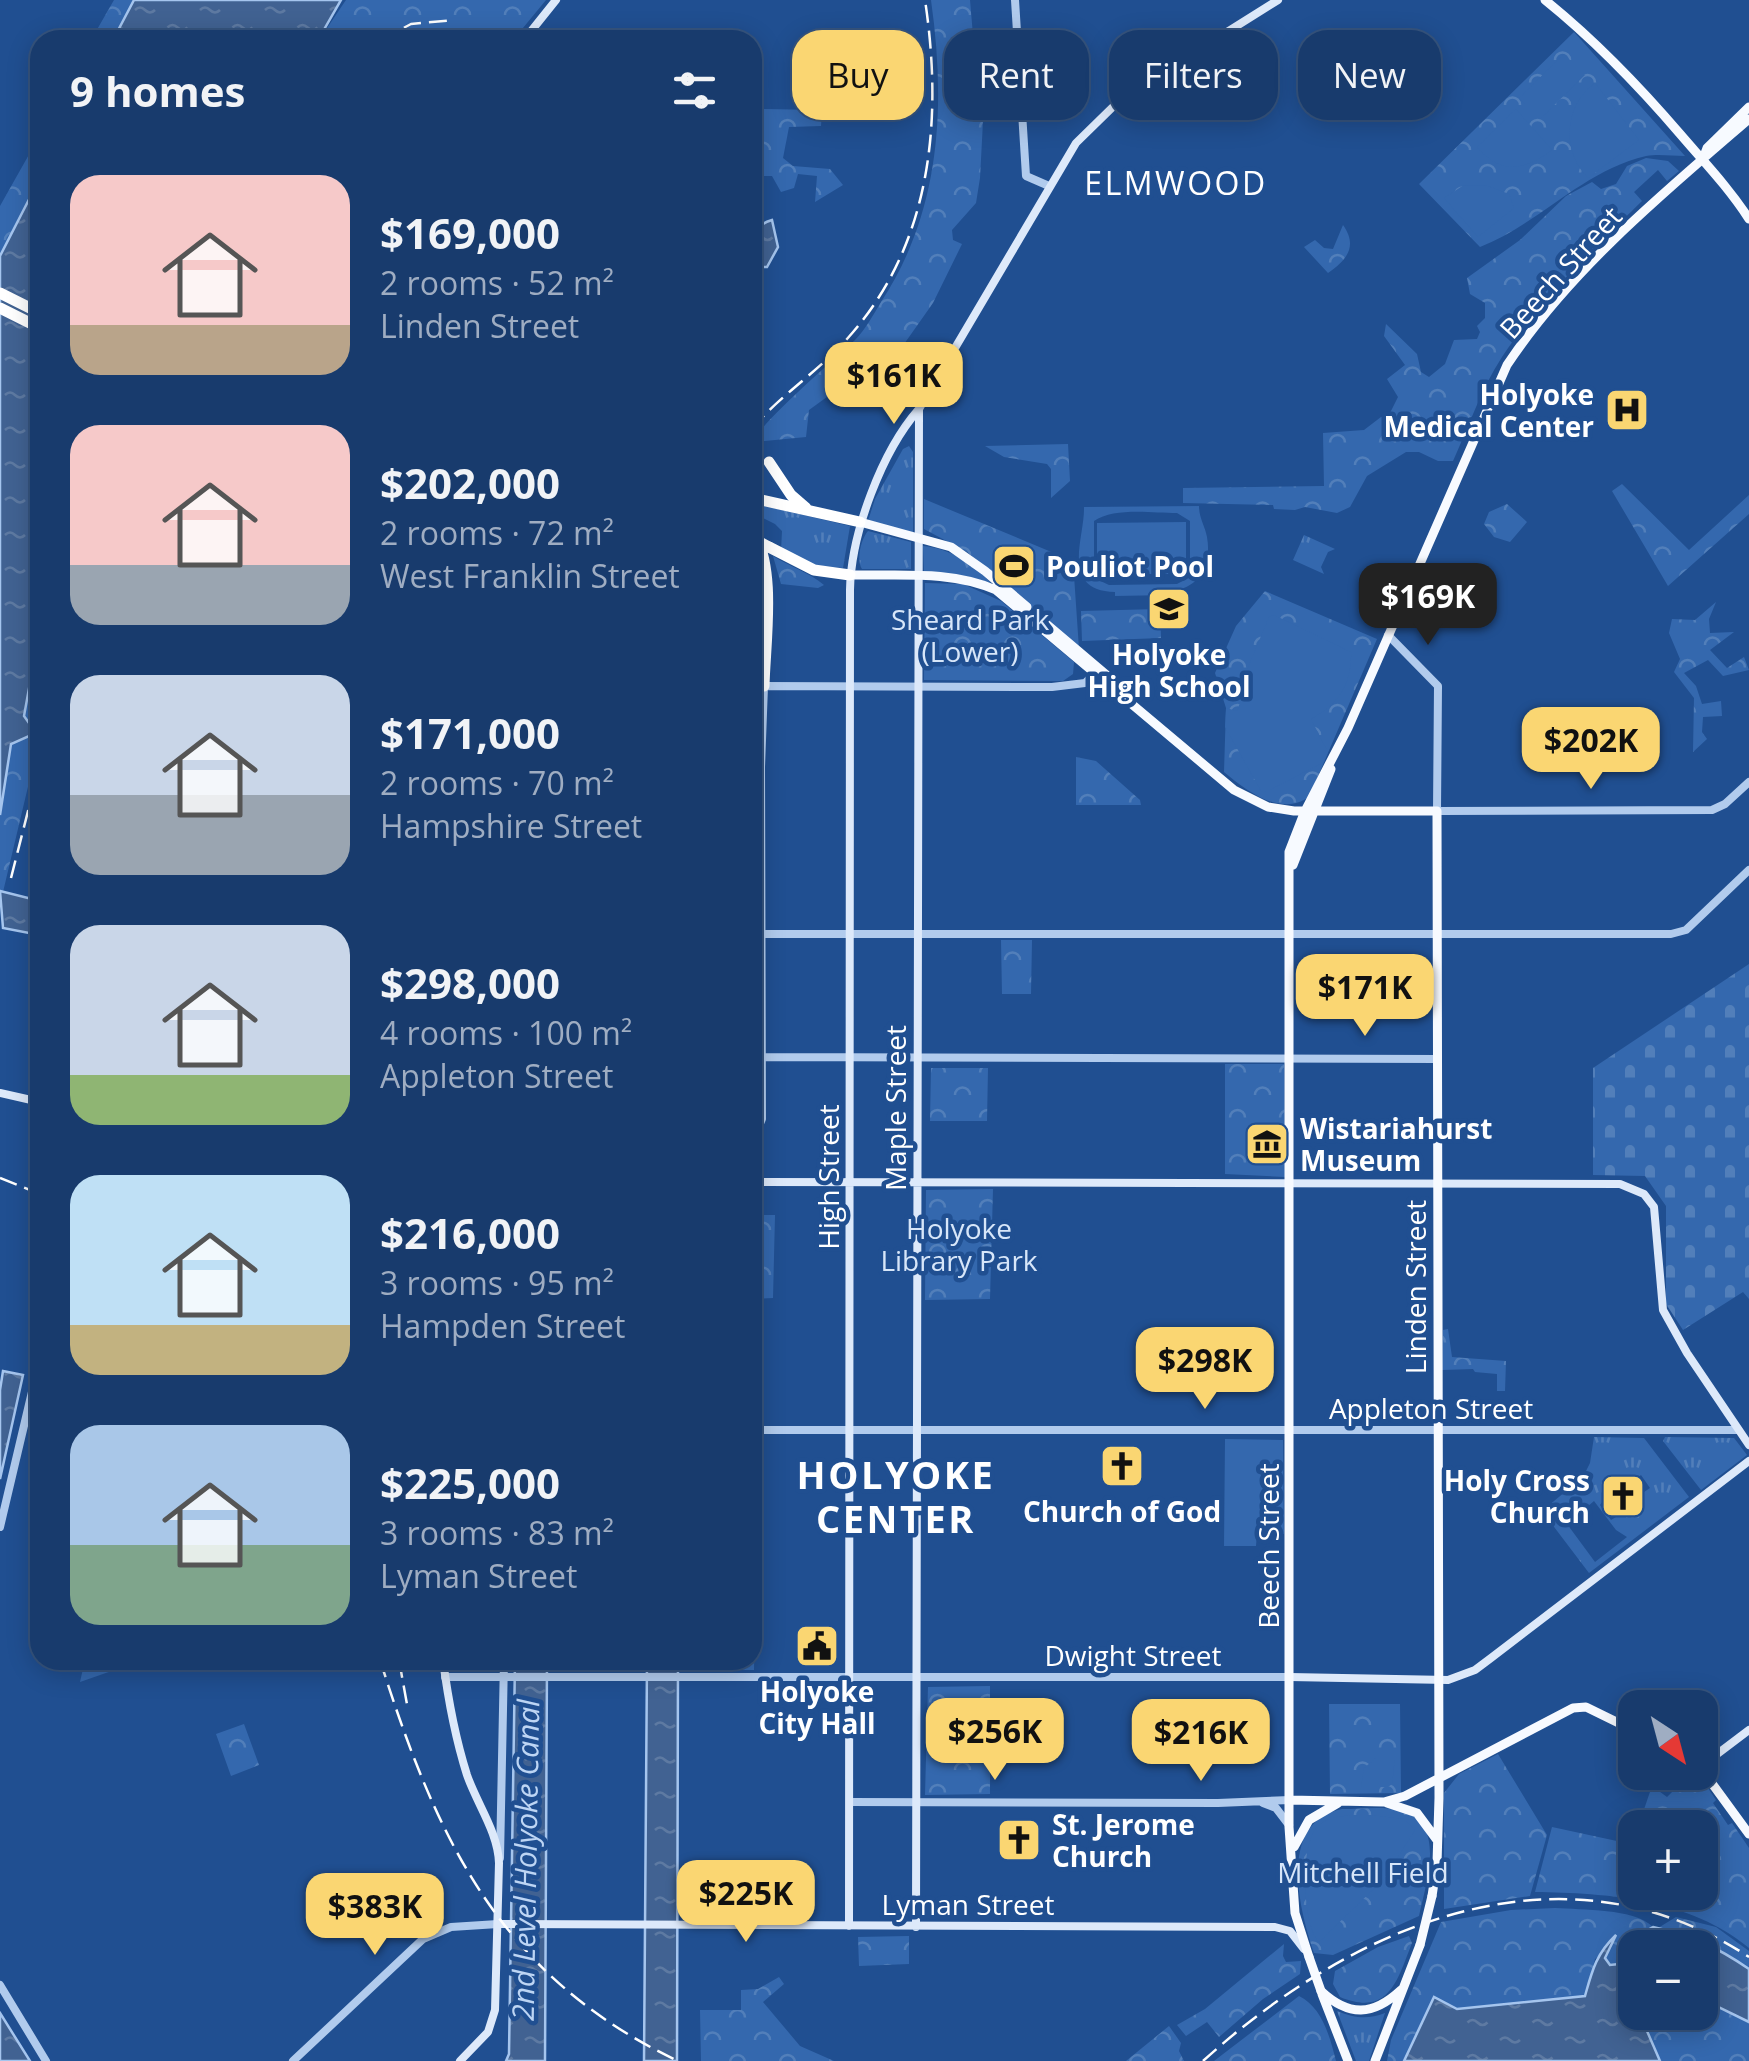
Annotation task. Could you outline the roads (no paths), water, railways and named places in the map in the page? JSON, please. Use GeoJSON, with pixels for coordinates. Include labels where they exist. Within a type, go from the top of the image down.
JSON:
{"type":"FeatureCollection","features":[{"type":"Feature","properties":{"kind":"highway"},"geometry":{"type":"LineString","coordinates":[[0,293],[30,308]]}},
{"type":"Feature","properties":{"kind":"highway"},"geometry":{"type":"LineString","coordinates":[[0,308],[30,323]]}},
{"type":"Feature","properties":{"kind":"highway"},"geometry":{"type":"LineString","coordinates":[[762,462],[809,511]]}},
{"type":"Feature","properties":{"kind":"highway"},"geometry":{"type":"LineString","coordinates":[[787,488],[794,475]]}},
{"type":"Feature","properties":{"kind":"highway"},"geometry":{"type":"LineString","coordinates":[[762,500],[860,522]]}},
{"type":"Feature","properties":{"kind":"highway"},"geometry":{"type":"LineString","coordinates":[[762,544],[814,570],[850,576]]}},
{"type":"Feature","properties":{"kind":"highway"},"geometry":{"type":"LineString","coordinates":[[762,547],[766,572],[762,629]]}},
{"type":"Feature","properties":{"kind":"main road"},"geometry":{"type":"LineString","coordinates":[[532,30],[556,0]]}},
{"type":"Feature","properties":{"kind":"main road","name":"High Street"},"geometry":{"type":"LineString","coordinates":[[849,1926],[850,576],[860,522],[900,439],[1076,143],[1122,98],[1278,0]]}},
{"type":"Feature","properties":{"kind":"main road"},"geometry":{"type":"LineString","coordinates":[[1545,0],[1603,48],[1704,159],[1749,219]]}},
{"type":"Feature","properties":{"kind":"main road"},"geometry":{"type":"LineString","coordinates":[[1704,159],[1707,148],[1749,108]]}},
{"type":"Feature","properties":{"kind":"main road"},"geometry":{"type":"LineString","coordinates":[[1704,159],[1749,120]]}},
{"type":"Feature","properties":{"kind":"main road","name":"Beech Street"},"geometry":{"type":"LineString","coordinates":[[1292,1852],[1291,873],[1311,811],[1494,390],[1517,350],[1610,244],[1704,159]]}},
{"type":"Feature","properties":{"kind":"main road","name":"Maple Street"},"geometry":{"type":"LineString","coordinates":[[916,1927],[918,438],[912,429],[920,409]]}},
{"type":"Feature","properties":{"kind":"main road"},"geometry":{"type":"LineString","coordinates":[[860,522],[950,547],[964,555],[1234,790],[1268,807],[1437,812]]}},
{"type":"Feature","properties":{"kind":"main road"},"geometry":{"type":"LineString","coordinates":[[850,576],[954,577],[996,590],[1087,663]]}},
{"type":"Feature","properties":{"kind":"main road","name":"Linden Street"},"geometry":{"type":"LineString","coordinates":[[1437,812],[1438,1842]]}},
{"type":"Feature","properties":{"kind":"main road"},"geometry":{"type":"LineString","coordinates":[[0,1093],[30,1100]]}},
{"type":"Feature","properties":{"kind":"main road"},"geometry":{"type":"LineString","coordinates":[[762,1182],[1606,1183],[1635,1189],[1654,1206],[1663,1310],[1749,1445]]}},
{"type":"Feature","properties":{"kind":"main road","name":"Appleton Street"},"geometry":{"type":"LineString","coordinates":[[1738,1430],[1749,1430]]}},
{"type":"Feature","properties":{"kind":"main road","name":"Dwight Street"},"geometry":{"type":"LineString","coordinates":[[1290,1678],[1448,1680],[1475,1670],[1749,1461]]}},
{"type":"Feature","properties":{"kind":"main road"},"geometry":{"type":"LineString","coordinates":[[444,1670],[456,1738],[497,1845],[503,1924],[494,2020],[484,2037],[460,2061]]}},
{"type":"Feature","properties":{"kind":"main road"},"geometry":{"type":"LineString","coordinates":[[1384,1802],[1439,1781],[1573,1708],[1586,1707],[1618,1722]]}},
{"type":"Feature","properties":{"kind":"main road"},"geometry":{"type":"LineString","coordinates":[[1718,1753],[1749,1730]]}},
{"type":"Feature","properties":{"kind":"main road"},"geometry":{"type":"LineString","coordinates":[[1717,1790],[1749,1834]]}},
{"type":"Feature","properties":{"kind":"main road"},"geometry":{"type":"LineString","coordinates":[[1290,1800],[1384,1802],[1417,1814],[1438,1842],[1432,1896],[1420,1945],[1374,2061]]}},
{"type":"Feature","properties":{"kind":"main road"},"geometry":{"type":"LineString","coordinates":[[1340,1802],[1309,1820],[1292,1852],[1295,1913],[1348,2061]]}},
{"type":"Feature","properties":{"kind":"main road"},"geometry":{"type":"LineString","coordinates":[[1275,1927],[1291,1920],[1295,1913]]}},
{"type":"Feature","properties":{"kind":"main road","name":"Lyman Street"},"geometry":{"type":"LineString","coordinates":[[503,1924],[1275,1927]]}},
{"type":"Feature","properties":{"kind":"main road"},"geometry":{"type":"LineString","coordinates":[[1275,1927],[1290,1931],[1308,1957]]}},
{"type":"Feature","properties":{"kind":"main road"},"geometry":{"type":"LineString","coordinates":[[1322,1991],[1341,2007],[1360,2012],[1384,2005],[1403,1988]]}},
{"type":"Feature","properties":{"kind":"street"},"geometry":{"type":"LineString","coordinates":[[1016,0],[1026,176],[1049,186]]}},
{"type":"Feature","properties":{"kind":"street","name":"Linden Street"},"geometry":{"type":"LineString","coordinates":[[1388,635],[1438,686],[1437,812]]}},
{"type":"Feature","properties":{"kind":"street"},"geometry":{"type":"LineString","coordinates":[[1078,685],[1087,663]]}},
{"type":"Feature","properties":{"kind":"street"},"geometry":{"type":"LineString","coordinates":[[762,686],[1078,685],[1096,672]]}},
{"type":"Feature","properties":{"kind":"street"},"geometry":{"type":"LineString","coordinates":[[1437,812],[1712,810],[1749,782]]}},
{"type":"Feature","properties":{"kind":"street"},"geometry":{"type":"LineString","coordinates":[[762,934],[1672,934],[1686,930],[1749,870]]}},
{"type":"Feature","properties":{"kind":"street"},"geometry":{"type":"LineString","coordinates":[[762,1057],[1438,1058]]}},
{"type":"Feature","properties":{"kind":"street"},"geometry":{"type":"LineString","coordinates":[[0,1528],[30,1412]]}},
{"type":"Feature","properties":{"kind":"street","name":"Appleton Street"},"geometry":{"type":"LineString","coordinates":[[762,1430],[1738,1430]]}},
{"type":"Feature","properties":{"kind":"street"},"geometry":{"type":"LineString","coordinates":[[482,1812],[498,1808],[506,1670]]}},
{"type":"Feature","properties":{"kind":"street","name":"Dwight Street"},"geometry":{"type":"LineString","coordinates":[[445,1676],[1290,1678]]}},
{"type":"Feature","properties":{"kind":"street"},"geometry":{"type":"LineString","coordinates":[[499,1863],[503,1816],[500,1794]]}},
{"type":"Feature","properties":{"kind":"street"},"geometry":{"type":"LineString","coordinates":[[850,1802],[1290,1800]]}},
{"type":"Feature","properties":{"kind":"street"},"geometry":{"type":"LineString","coordinates":[[1259,1801],[1276,1808],[1290,1826]]}},
{"type":"Feature","properties":{"kind":"street","name":"Lyman Street"},"geometry":{"type":"LineString","coordinates":[[292,2061],[423,1938],[450,1927],[503,1924]]}},
{"type":"Feature","properties":{"kind":"street"},"geometry":{"type":"LineString","coordinates":[[0,1985],[46,2061]]}},
{"type":"Feature","properties":{"kind":"water"},"geometry":{"type":"Polygon","coordinates":[[[134,0],[341,0],[324,30],[118,30],[134,0]]]}},
{"type":"Feature","properties":{"kind":"water"},"geometry":{"type":"Polygon","coordinates":[[[30,198],[30,683],[24,716],[30,724],[30,736],[11,744],[0,815],[0,256],[30,198]]]}},
{"type":"Feature","properties":{"kind":"water"},"geometry":{"type":"Polygon","coordinates":[[[772,220],[778,247],[767,267],[762,267],[764,223],[772,220]]]}},
{"type":"Feature","properties":{"kind":"water"},"geometry":{"type":"Polygon","coordinates":[[[0,891],[30,898],[30,933],[3,928],[0,891]]]}},
{"type":"Feature","properties":{"kind":"water"},"geometry":{"type":"Polygon","coordinates":[[[3,1371],[23,1375],[0,1479],[0,1390],[3,1371]]]}},
{"type":"Feature","properties":{"kind":"water","name":"2nd Level Holyoke Canal"},"geometry":{"type":"Polygon","coordinates":[[[515,1670],[547,1670],[545,2061],[506,2061],[515,1670]]]}},
{"type":"Feature","properties":{"kind":"water"},"geometry":{"type":"Polygon","coordinates":[[[647,1670],[678,1670],[677,2061],[644,2061],[647,1670]]]}},
{"type":"Feature","properties":{"kind":"water"},"geometry":{"type":"Polygon","coordinates":[[[1616,1935],[1605,1958],[1610,1965],[1618,1964],[1618,2030],[1647,2030],[1660,2061],[1404,2061],[1434,1997],[1457,2009],[1585,1996],[1599,1956],[1616,1935]]]}},
{"type":"Feature","properties":{"kind":"water"},"geometry":{"type":"Polygon","coordinates":[[[1718,1950],[1749,1969],[1749,2022],[1718,2007],[1718,1950]]]}},
{"type":"Feature","properties":{"kind":"water"},"geometry":{"type":"Polygon","coordinates":[[[0,2013],[30,2061],[0,2061],[0,2013]]]}},
{"type":"Feature","properties":{"kind":"railway"},"geometry":{"type":"LineString","coordinates":[[762,419],[847,339],[898,263],[914,222],[931,135],[925,0]]}},
{"type":"Feature","properties":{"kind":"railway"},"geometry":{"type":"LineString","coordinates":[[400,30],[411,24],[454,20]]}},
{"type":"Feature","properties":{"kind":"railway"},"geometry":{"type":"LineString","coordinates":[[11,878],[30,803]]}},
{"type":"Feature","properties":{"kind":"railway"},"geometry":{"type":"LineString","coordinates":[[0,1178],[30,1190]]}},
{"type":"Feature","properties":{"kind":"railway"},"geometry":{"type":"LineString","coordinates":[[383,1670],[425,1786],[483,1896],[520,1944],[564,1988],[616,2027],[678,2061]]}},
{"type":"Feature","properties":{"kind":"railway"},"geometry":{"type":"LineString","coordinates":[[401,1670],[408,1710]]}},
{"type":"Feature","properties":{"kind":"railway"},"geometry":{"type":"LineString","coordinates":[[1203,2061],[1262,2012],[1325,1970],[1392,1936],[1462,1912],[1533,1900],[1605,1902],[1678,1921],[1749,1957]]}},
{"type":"Feature","properties":{"kind":"place","name":"Holyoke Medical Center"},"geometry":{"type":"Point","coordinates":[1627,410]}},
{"type":"Feature","properties":{"kind":"place","name":"Pouliot Pool"},"geometry":{"type":"Point","coordinates":[1014,566]}},
{"type":"Feature","properties":{"kind":"place","name":"Holyoke High School"},"geometry":{"type":"Point","coordinates":[1169,609]}},
{"type":"Feature","properties":{"kind":"place","name":"Wistariahurst Museum"},"geometry":{"type":"Point","coordinates":[1267,1144]}},
{"type":"Feature","properties":{"kind":"place","name":"Church of God"},"geometry":{"type":"Point","coordinates":[1122,1466]}},
{"type":"Feature","properties":{"kind":"place","name":"Holy Cross Church"},"geometry":{"type":"Point","coordinates":[1623,1496]}},
{"type":"Feature","properties":{"kind":"place","name":"Holyoke City Hall"},"geometry":{"type":"Point","coordinates":[817,1646]}},
{"type":"Feature","properties":{"kind":"place","name":"St. Jerome Church"},"geometry":{"type":"Point","coordinates":[1019,1840]}},
{"type":"Feature","properties":{"kind":"district","name":"ELMWOOD"},"geometry":{"type":"Point","coordinates":[1176,182]}},
{"type":"Feature","properties":{"kind":"district","name":"HOLYOKE CENTER"},"geometry":{"type":"Point","coordinates":[896,1496]}},
{"type":"Feature","properties":{"kind":"park label","name":"Sheard Park (Lower)"},"geometry":{"type":"Point","coordinates":[970,635]}},
{"type":"Feature","properties":{"kind":"park label","name":"Holyoke Library Park"},"geometry":{"type":"Point","coordinates":[959,1244]}},
{"type":"Feature","properties":{"kind":"park label","name":"Mitchell Field"},"geometry":{"type":"Point","coordinates":[1363,1872]}}]}
